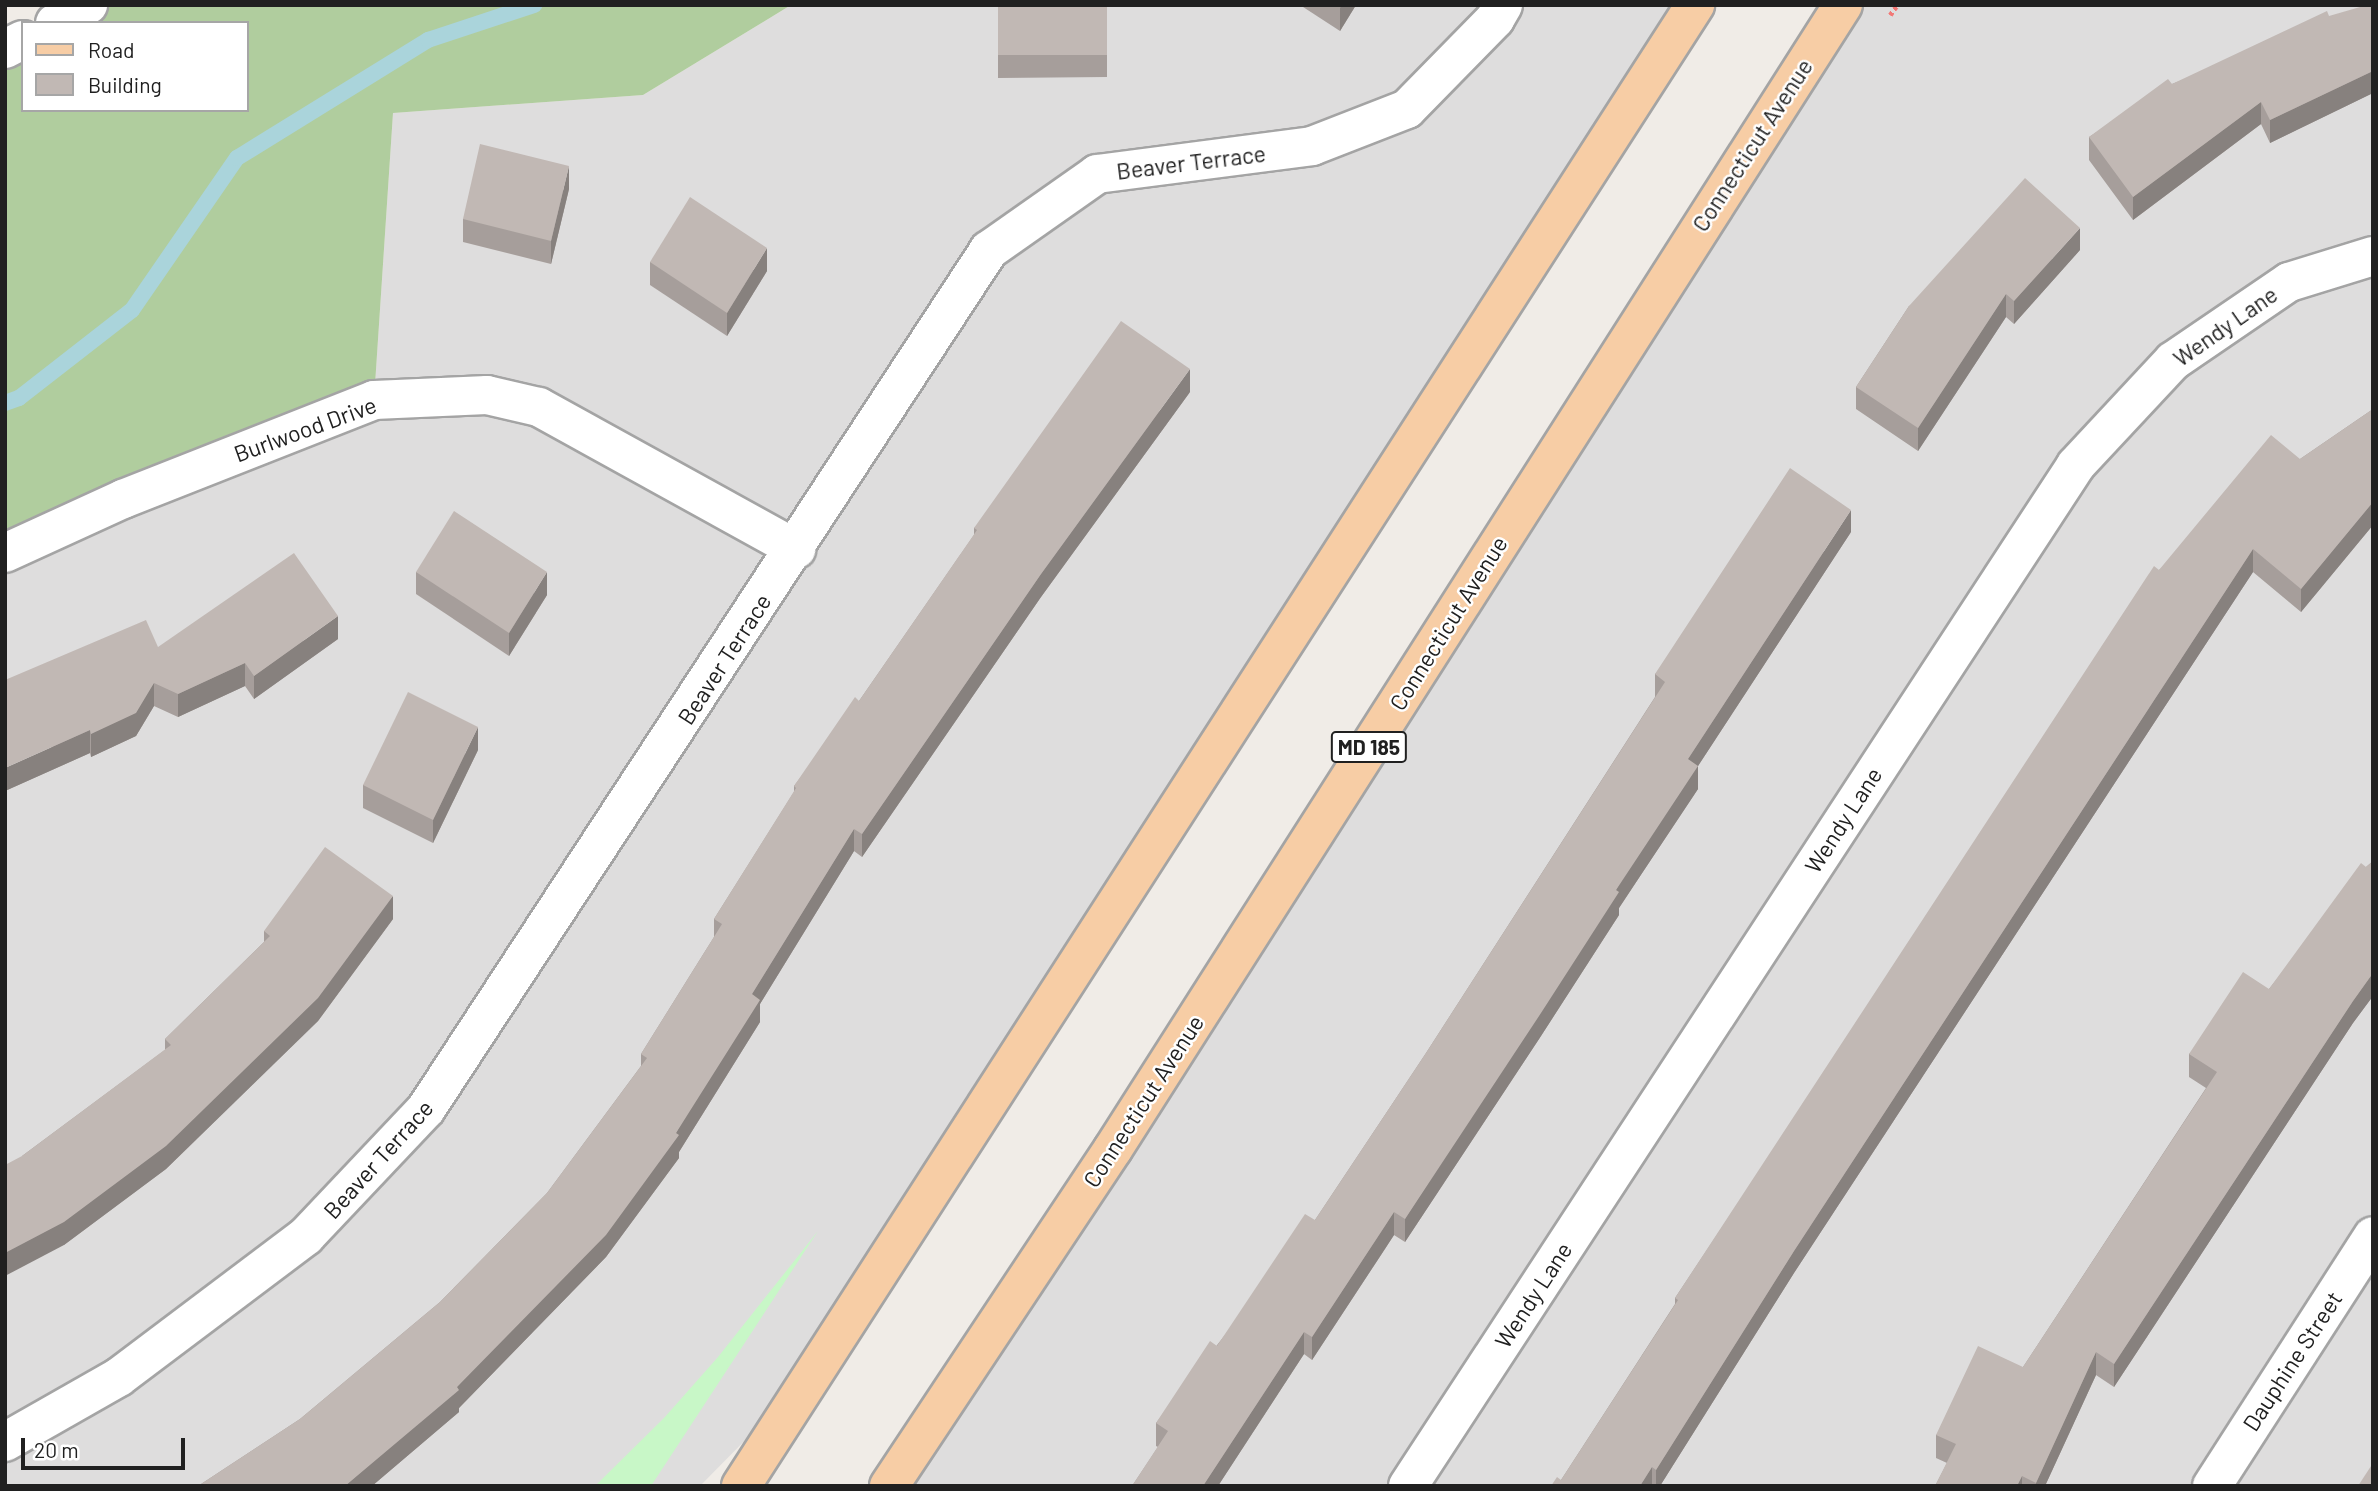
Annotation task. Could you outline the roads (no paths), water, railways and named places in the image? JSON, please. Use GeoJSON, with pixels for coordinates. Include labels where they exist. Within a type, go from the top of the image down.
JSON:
{"type":"FeatureCollection","features":[{"type":"Feature","properties":{"kind":"main road"},"geometry":{"type":"LineString","coordinates":[[741,1486],[1695,5]]}},
{"type":"Feature","properties":{"kind":"main road","name":"Connecticut Avenue"},"geometry":{"type":"LineString","coordinates":[[889,1486],[1113,1149],[1843,5]]}},
{"type":"Feature","properties":{"kind":"street"},"geometry":{"type":"LineString","coordinates":[[59,21],[88,5]]}},
{"type":"Feature","properties":{"kind":"street","name":"Beaver Terrace"},"geometry":{"type":"LineString","coordinates":[[5,1442],[119,1377],[306,1236],[426,1109],[796,549],[989,250],[1097,174],[1312,146],[1407,109],[1495,19],[1503,5]]}},
{"type":"Feature","properties":{"kind":"street"},"geometry":{"type":"LineString","coordinates":[[5,49],[21,41]]}},
{"type":"Feature","properties":{"kind":"street","name":"Wendy Lane"},"geometry":{"type":"LineString","coordinates":[[1408,1486],[2076,465],[2172,360],[2289,282],[2373,256]]}},
{"type":"Feature","properties":{"kind":"street","name":"Burlwood Drive"},"geometry":{"type":"LineString","coordinates":[[5,553],[123,499],[374,400],[487,395],[539,407],[796,549]]}},
{"type":"Feature","properties":{"kind":"street","name":"Dauphine Street"},"geometry":{"type":"LineString","coordinates":[[2212,1486],[2373,1236]]}},
{"type":"Feature","properties":{"kind":"waterway"},"geometry":{"type":"LineString","coordinates":[[5,403],[19,398],[132,310],[237,158],[428,40],[534,5]]}}]}
